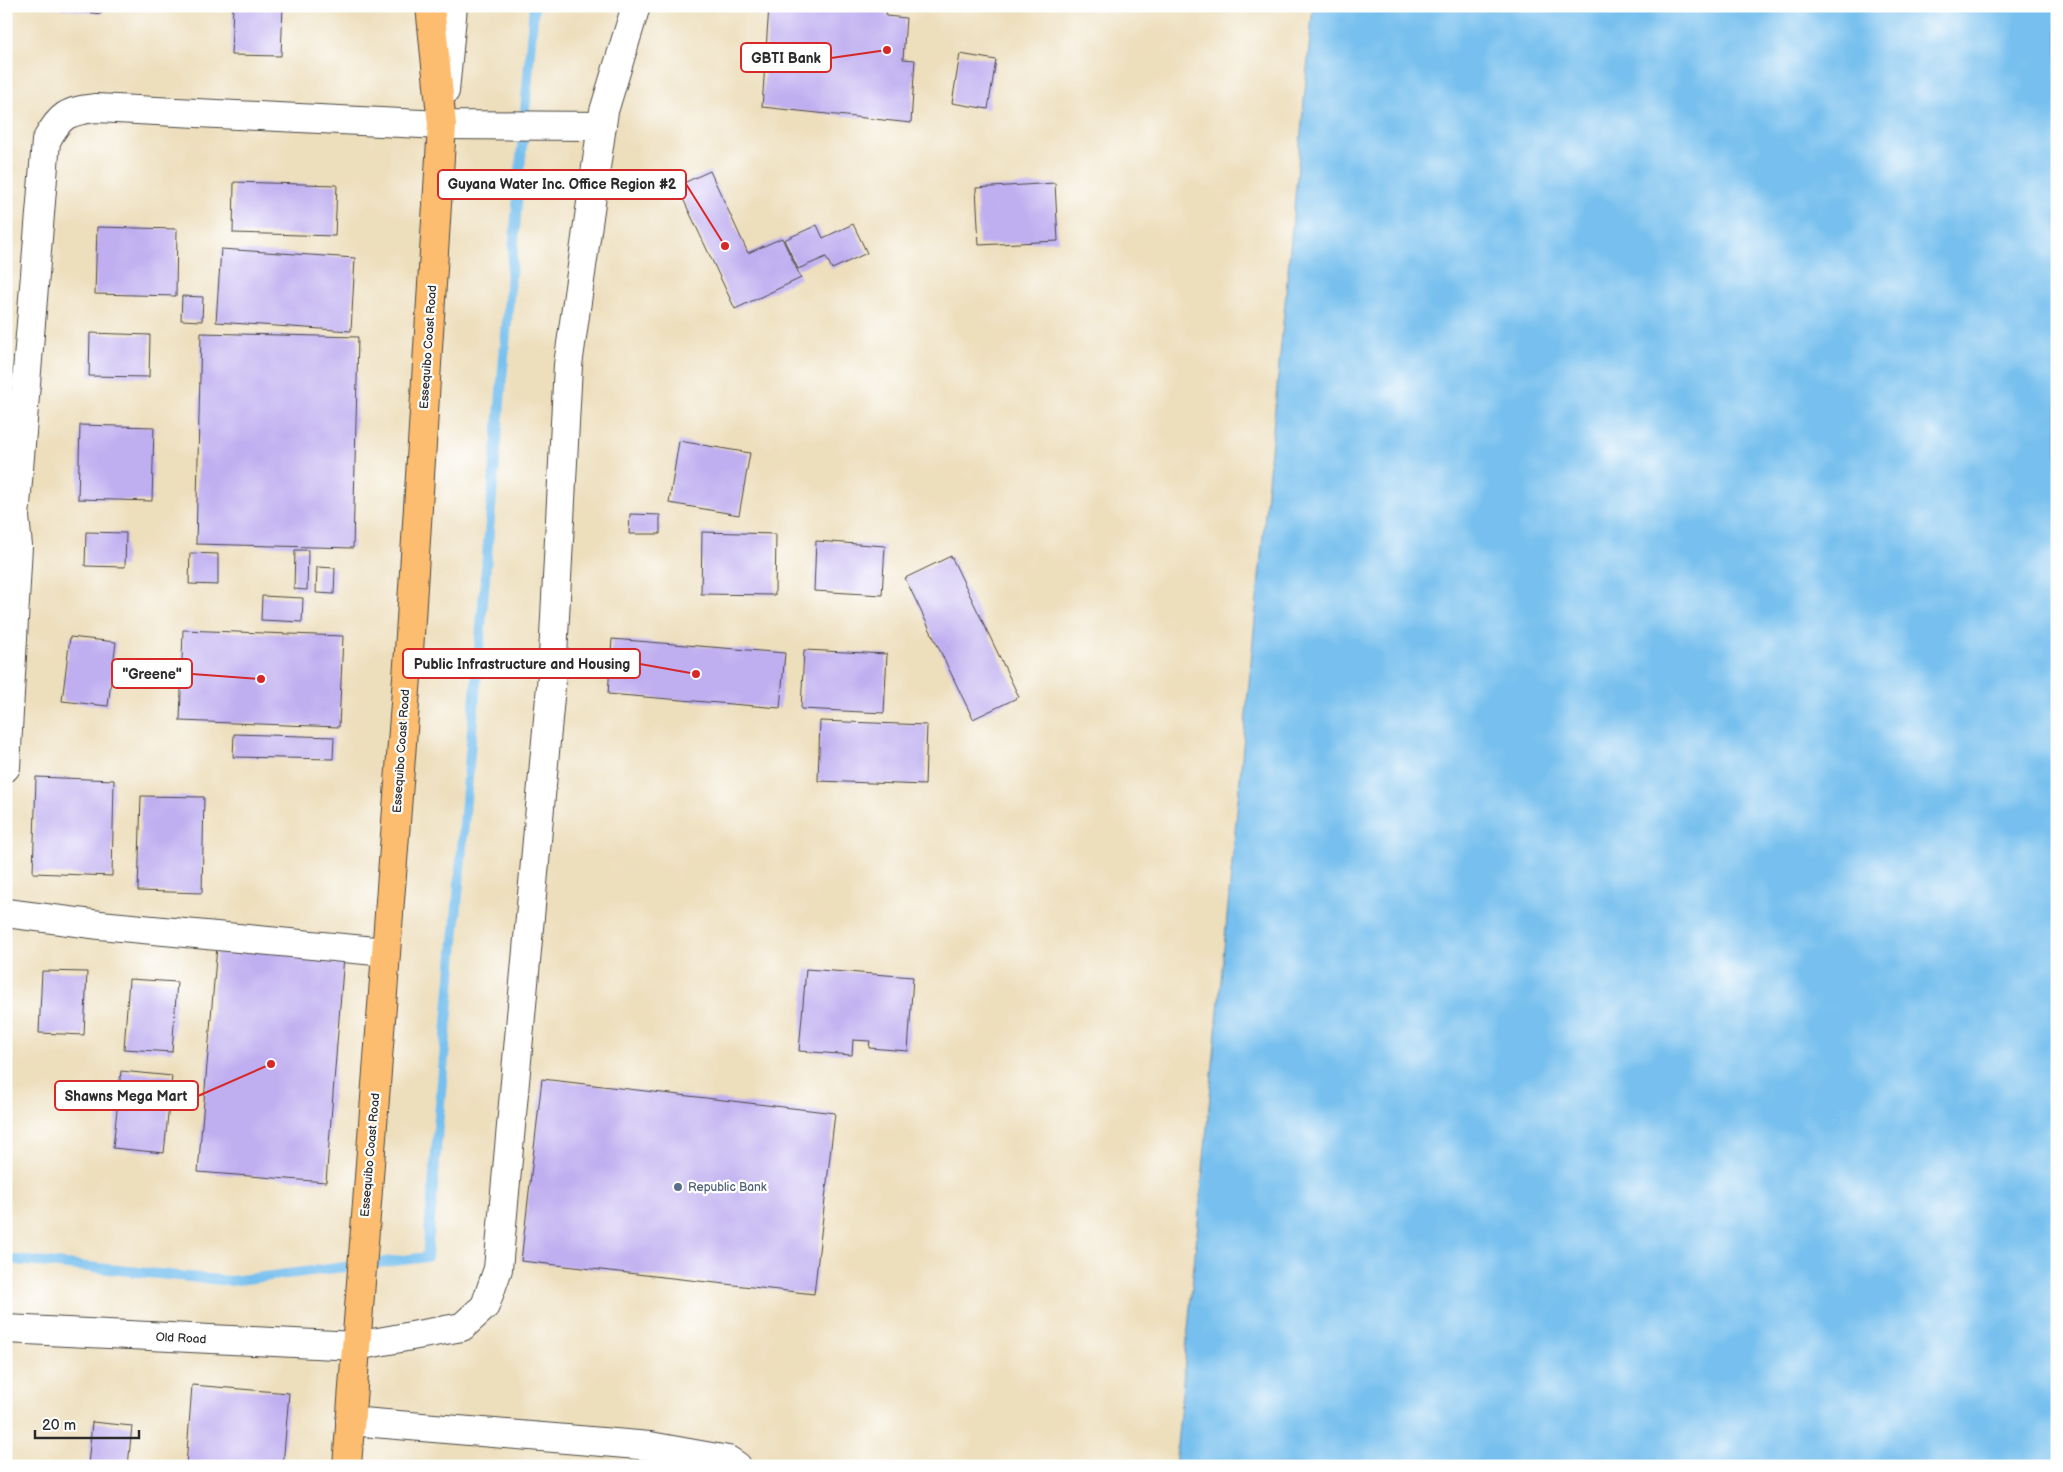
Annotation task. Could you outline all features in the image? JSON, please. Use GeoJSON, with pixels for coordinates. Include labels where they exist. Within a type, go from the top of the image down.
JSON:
{"type":"FeatureCollection","features":[{"type":"Feature","properties":{"kind":"main road","name":"Essequibo Coast Road"},"geometry":{"type":"LineString","coordinates":[[347,1466],[409,641],[442,125],[430,6]]}},
{"type":"Feature","properties":{"kind":"street"},"geometry":{"type":"LineString","coordinates":[[442,125],[453,6]]}},
{"type":"Feature","properties":{"kind":"street","name":"Old Road"},"geometry":{"type":"LineString","coordinates":[[6,1329],[356,1346],[462,1328],[485,1306],[498,1269],[552,675],[568,365],[604,111],[636,6]]}},
{"type":"Feature","properties":{"kind":"street"},"geometry":{"type":"LineString","coordinates":[[6,767],[18,546],[11,516],[46,141],[56,122],[75,110],[96,108],[442,125],[602,126]]}},
{"type":"Feature","properties":{"kind":"street"},"geometry":{"type":"LineString","coordinates":[[6,913],[100,925],[386,952]]}},
{"type":"Feature","properties":{"kind":"street"},"geometry":{"type":"LineString","coordinates":[[350,1421],[650,1446],[728,1460],[737,1466]]}},
{"type":"Feature","properties":{"kind":"water"},"geometry":{"type":"Polygon","coordinates":[[[1313,6],[2057,6],[2057,1466],[1175,1466],[1313,6]]]}},
{"type":"Feature","properties":{"kind":"building"},"geometry":{"type":"Polygon","coordinates":[[[41,6],[101,6],[101,14],[41,6]]]}},
{"type":"Feature","properties":{"kind":"building"},"geometry":{"type":"Polygon","coordinates":[[[233,6],[283,6],[281,56],[231,55],[233,6]]]}},
{"type":"Feature","properties":{"kind":"building"},"geometry":{"type":"Polygon","coordinates":[[[769,6],[887,6],[886,16],[906,18],[903,59],[915,60],[911,123],[762,107],[769,6]]]}},
{"type":"Feature","properties":{"kind":"building"},"geometry":{"type":"Polygon","coordinates":[[[960,54],[996,60],[988,109],[952,103],[960,54]]]}},
{"type":"Feature","properties":{"kind":"building"},"geometry":{"type":"Polygon","coordinates":[[[710,171],[748,253],[782,238],[801,278],[735,309],[677,186],[710,171]]]}},
{"type":"Feature","properties":{"kind":"building"},"geometry":{"type":"Polygon","coordinates":[[[234,182],[337,185],[335,236],[233,233],[234,182]]]}},
{"type":"Feature","properties":{"kind":"building"},"geometry":{"type":"Polygon","coordinates":[[[1055,183],[1058,241],[979,245],[976,188],[1055,183]]]}},
{"type":"Feature","properties":{"kind":"building"},"geometry":{"type":"Polygon","coordinates":[[[853,224],[867,253],[832,269],[826,257],[798,269],[784,240],[817,225],[823,238],[853,224]]]}},
{"type":"Feature","properties":{"kind":"building"},"geometry":{"type":"Polygon","coordinates":[[[97,227],[177,229],[176,296],[95,294],[97,227]]]}},
{"type":"Feature","properties":{"kind":"building"},"geometry":{"type":"Polygon","coordinates":[[[221,249],[355,258],[351,331],[216,322],[221,249]]]}},
{"type":"Feature","properties":{"kind":"building"},"geometry":{"type":"Polygon","coordinates":[[[182,296],[203,297],[202,321],[181,320],[182,296]]]}},
{"type":"Feature","properties":{"kind":"building"},"geometry":{"type":"Polygon","coordinates":[[[90,333],[150,335],[149,377],[89,376],[90,333]]]}},
{"type":"Feature","properties":{"kind":"building"},"geometry":{"type":"Polygon","coordinates":[[[201,333],[358,337],[353,548],[196,544],[201,333]]]}},
{"type":"Feature","properties":{"kind":"building"},"geometry":{"type":"Polygon","coordinates":[[[80,425],[154,427],[152,501],[78,499],[80,425]]]}},
{"type":"Feature","properties":{"kind":"building"},"geometry":{"type":"Polygon","coordinates":[[[679,441],[750,453],[739,515],[669,503],[679,441]]]}},
{"type":"Feature","properties":{"kind":"building"},"geometry":{"type":"Polygon","coordinates":[[[630,514],[660,515],[660,534],[629,534],[630,514]]]}},
{"type":"Feature","properties":{"kind":"building"},"geometry":{"type":"Polygon","coordinates":[[[86,532],[126,533],[125,567],[85,566],[86,532]]]}},
{"type":"Feature","properties":{"kind":"building"},"geometry":{"type":"Polygon","coordinates":[[[702,532],[776,534],[775,595],[701,594],[702,532]]]}},
{"type":"Feature","properties":{"kind":"building"},"geometry":{"type":"Polygon","coordinates":[[[816,541],[885,546],[882,595],[814,591],[816,541]]]}},
{"type":"Feature","properties":{"kind":"building"},"geometry":{"type":"Polygon","coordinates":[[[295,550],[308,550],[307,590],[294,589],[295,550]]]}},
{"type":"Feature","properties":{"kind":"building"},"geometry":{"type":"Polygon","coordinates":[[[190,553],[218,554],[218,585],[189,584],[190,553]]]}},
{"type":"Feature","properties":{"kind":"building"},"geometry":{"type":"Polygon","coordinates":[[[951,556],[1019,697],[973,719],[905,578],[951,556]]]}},
{"type":"Feature","properties":{"kind":"building"},"geometry":{"type":"Polygon","coordinates":[[[317,567],[335,568],[334,594],[316,593],[317,567]]]}},
{"type":"Feature","properties":{"kind":"building"},"geometry":{"type":"Polygon","coordinates":[[[262,596],[303,598],[302,622],[261,620],[262,596]]]}},
{"type":"Feature","properties":{"kind":"building"},"geometry":{"type":"Polygon","coordinates":[[[183,630],[343,636],[339,727],[180,721],[183,630]]]}},
{"type":"Feature","properties":{"kind":"building"},"geometry":{"type":"Polygon","coordinates":[[[70,637],[116,642],[108,706],[62,701],[70,637]]]}},
{"type":"Feature","properties":{"kind":"building"},"geometry":{"type":"Polygon","coordinates":[[[612,639],[785,653],[780,708],[608,694],[612,639]]]}},
{"type":"Feature","properties":{"kind":"building"},"geometry":{"type":"Polygon","coordinates":[[[804,650],[887,654],[884,713],[801,709],[804,650]]]}},
{"type":"Feature","properties":{"kind":"building"},"geometry":{"type":"Polygon","coordinates":[[[820,721],[927,725],[925,785],[818,781],[820,721]]]}},
{"type":"Feature","properties":{"kind":"building"},"geometry":{"type":"Polygon","coordinates":[[[234,734],[334,737],[333,759],[233,757],[234,734]]]}},
{"type":"Feature","properties":{"kind":"building"},"geometry":{"type":"Polygon","coordinates":[[[36,777],[114,780],[112,876],[33,873],[36,777]]]}},
{"type":"Feature","properties":{"kind":"building"},"geometry":{"type":"Polygon","coordinates":[[[141,796],[204,797],[202,893],[138,891],[141,796]]]}},
{"type":"Feature","properties":{"kind":"building"},"geometry":{"type":"Polygon","coordinates":[[[217,946],[344,956],[326,1182],[198,1172],[217,946]]]}},
{"type":"Feature","properties":{"kind":"building"},"geometry":{"type":"Polygon","coordinates":[[[806,969],[913,977],[908,1051],[869,1048],[870,1041],[853,1040],[852,1055],[799,1051],[806,969]]]}},
{"type":"Feature","properties":{"kind":"building"},"geometry":{"type":"Polygon","coordinates":[[[42,971],[87,972],[84,1035],[39,1033],[42,971]]]}},
{"type":"Feature","properties":{"kind":"building"},"geometry":{"type":"Polygon","coordinates":[[[129,979],[177,982],[172,1052],[124,1049],[129,979]]]}},
{"type":"Feature","properties":{"kind":"building"},"geometry":{"type":"Polygon","coordinates":[[[121,1071],[172,1076],[164,1153],[113,1148],[121,1071]]]}},
{"type":"Feature","properties":{"kind":"building","name":"Republic Bank"},"geometry":{"type":"Polygon","coordinates":[[[542,1079],[835,1113],[814,1294],[521,1261],[542,1079]]]}},
{"type":"Feature","properties":{"kind":"building"},"geometry":{"type":"Polygon","coordinates":[[[192,1385],[289,1393],[283,1466],[186,1466],[192,1385]]]}},
{"type":"Feature","properties":{"kind":"building"},"geometry":{"type":"Polygon","coordinates":[[[92,1422],[132,1426],[128,1466],[88,1466],[92,1422]]]}},
{"type":"Feature","properties":{"kind":"waterway"},"geometry":{"type":"LineString","coordinates":[[6,1259],[230,1281],[427,1257],[534,6]]}},
{"type":"Feature","properties":{"kind":"place","name":"GBTI Bank"},"geometry":{"type":"Point","coordinates":[887,50]}},
{"type":"Feature","properties":{"kind":"place","name":"Guyana Water Inc. Office Region #2"},"geometry":{"type":"Point","coordinates":[725,246]}},
{"type":"Feature","properties":{"kind":"place","name":"Public Infrastructure and Housing"},"geometry":{"type":"Point","coordinates":[696,674]}},
{"type":"Feature","properties":{"kind":"place","name":"\"Greene\""},"geometry":{"type":"Point","coordinates":[261,679]}},
{"type":"Feature","properties":{"kind":"place","name":"Shawns Mega Mart"},"geometry":{"type":"Point","coordinates":[271,1064]}},
{"type":"Feature","properties":{"kind":"place","name":"Republic Bank"},"geometry":{"type":"Point","coordinates":[678,1187]}}]}
